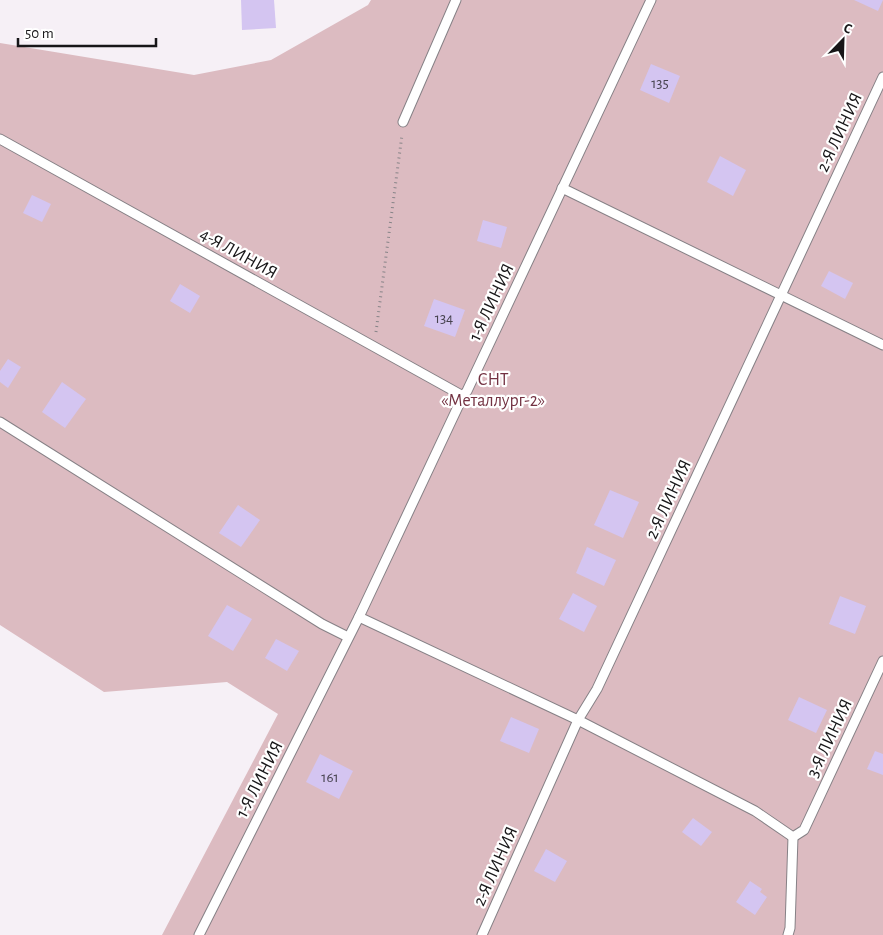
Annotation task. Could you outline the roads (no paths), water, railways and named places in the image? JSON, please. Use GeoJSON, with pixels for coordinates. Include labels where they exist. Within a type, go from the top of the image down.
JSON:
{"type":"FeatureCollection","features":[{"type":"Feature","properties":{"kind":"lane"},"geometry":{"type":"LineString","coordinates":[[403,122],[456,0]]}},
{"type":"Feature","properties":{"kind":"lane","name":"1-Я ЛИНИЯ"},"geometry":{"type":"LineString","coordinates":[[199,935],[359,617],[651,0]]}},
{"type":"Feature","properties":{"kind":"lane","name":"2-Я ЛИНИЯ"},"geometry":{"type":"LineString","coordinates":[[482,935],[578,720],[601,680],[883,77]]}},
{"type":"Feature","properties":{"kind":"lane","name":"4-Я ЛИНИЯ"},"geometry":{"type":"LineString","coordinates":[[0,139],[462,396]]}},
{"type":"Feature","properties":{"kind":"lane"},"geometry":{"type":"LineString","coordinates":[[562,188],[883,345]]}},
{"type":"Feature","properties":{"kind":"lane"},"geometry":{"type":"LineString","coordinates":[[0,422],[322,624],[348,637]]}},
{"type":"Feature","properties":{"kind":"lane"},"geometry":{"type":"LineString","coordinates":[[359,617],[578,720],[755,811],[793,837],[790,928],[788,935]]}},
{"type":"Feature","properties":{"kind":"lane","name":"3-Я ЛИНИЯ"},"geometry":{"type":"LineString","coordinates":[[793,837],[804,830],[883,661]]}},
{"type":"Feature","properties":{"kind":"park label","name":"СНТ «Металлург-2»"},"geometry":{"type":"Point","coordinates":[493,389]}}]}
